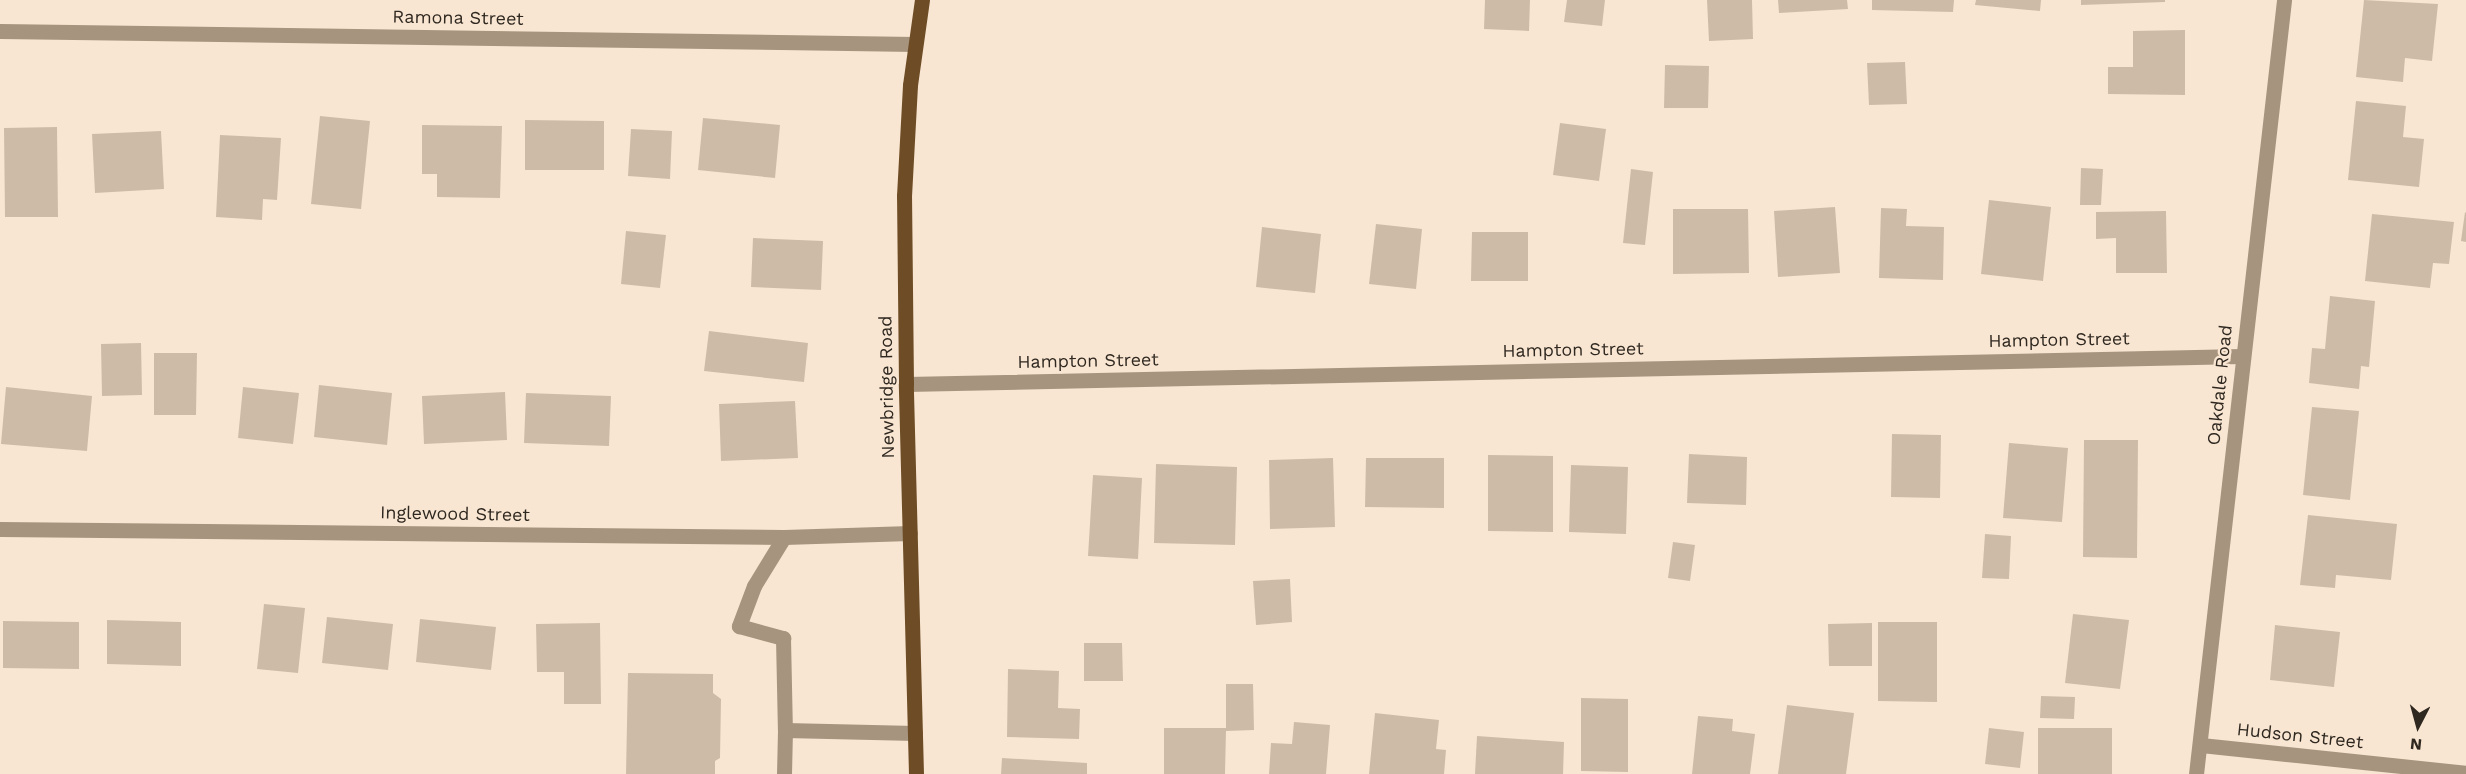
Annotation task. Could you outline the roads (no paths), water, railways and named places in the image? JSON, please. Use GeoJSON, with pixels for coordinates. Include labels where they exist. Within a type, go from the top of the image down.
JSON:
{"type":"FeatureCollection","features":[{"type":"Feature","properties":{"kind":"main road","name":"Newbridge Road"},"geometry":{"type":"LineString","coordinates":[[916,774],[906,384],[904,195],[915,44],[922,0]]}},
{"type":"Feature","properties":{"kind":"street","name":"Oakdale Road"},"geometry":{"type":"LineString","coordinates":[[2196,774],[2284,0]]}},
{"type":"Feature","properties":{"kind":"street","name":"Ramona Street"},"geometry":{"type":"LineString","coordinates":[[0,31],[915,44]]}},
{"type":"Feature","properties":{"kind":"street","name":"Hampton Street"},"geometry":{"type":"LineString","coordinates":[[906,384],[2242,356]]}},
{"type":"Feature","properties":{"kind":"street","name":"Inglewood Street"},"geometry":{"type":"LineString","coordinates":[[0,529],[784,537],[910,533]]}},
{"type":"Feature","properties":{"kind":"street"},"geometry":{"type":"LineString","coordinates":[[784,537],[754,586],[739,626],[783,639],[784,774]]}},
{"type":"Feature","properties":{"kind":"street"},"geometry":{"type":"LineString","coordinates":[[785,730],[915,732]]}},
{"type":"Feature","properties":{"kind":"street","name":"Hudson Street"},"geometry":{"type":"LineString","coordinates":[[2201,745],[2466,773]]}}]}
